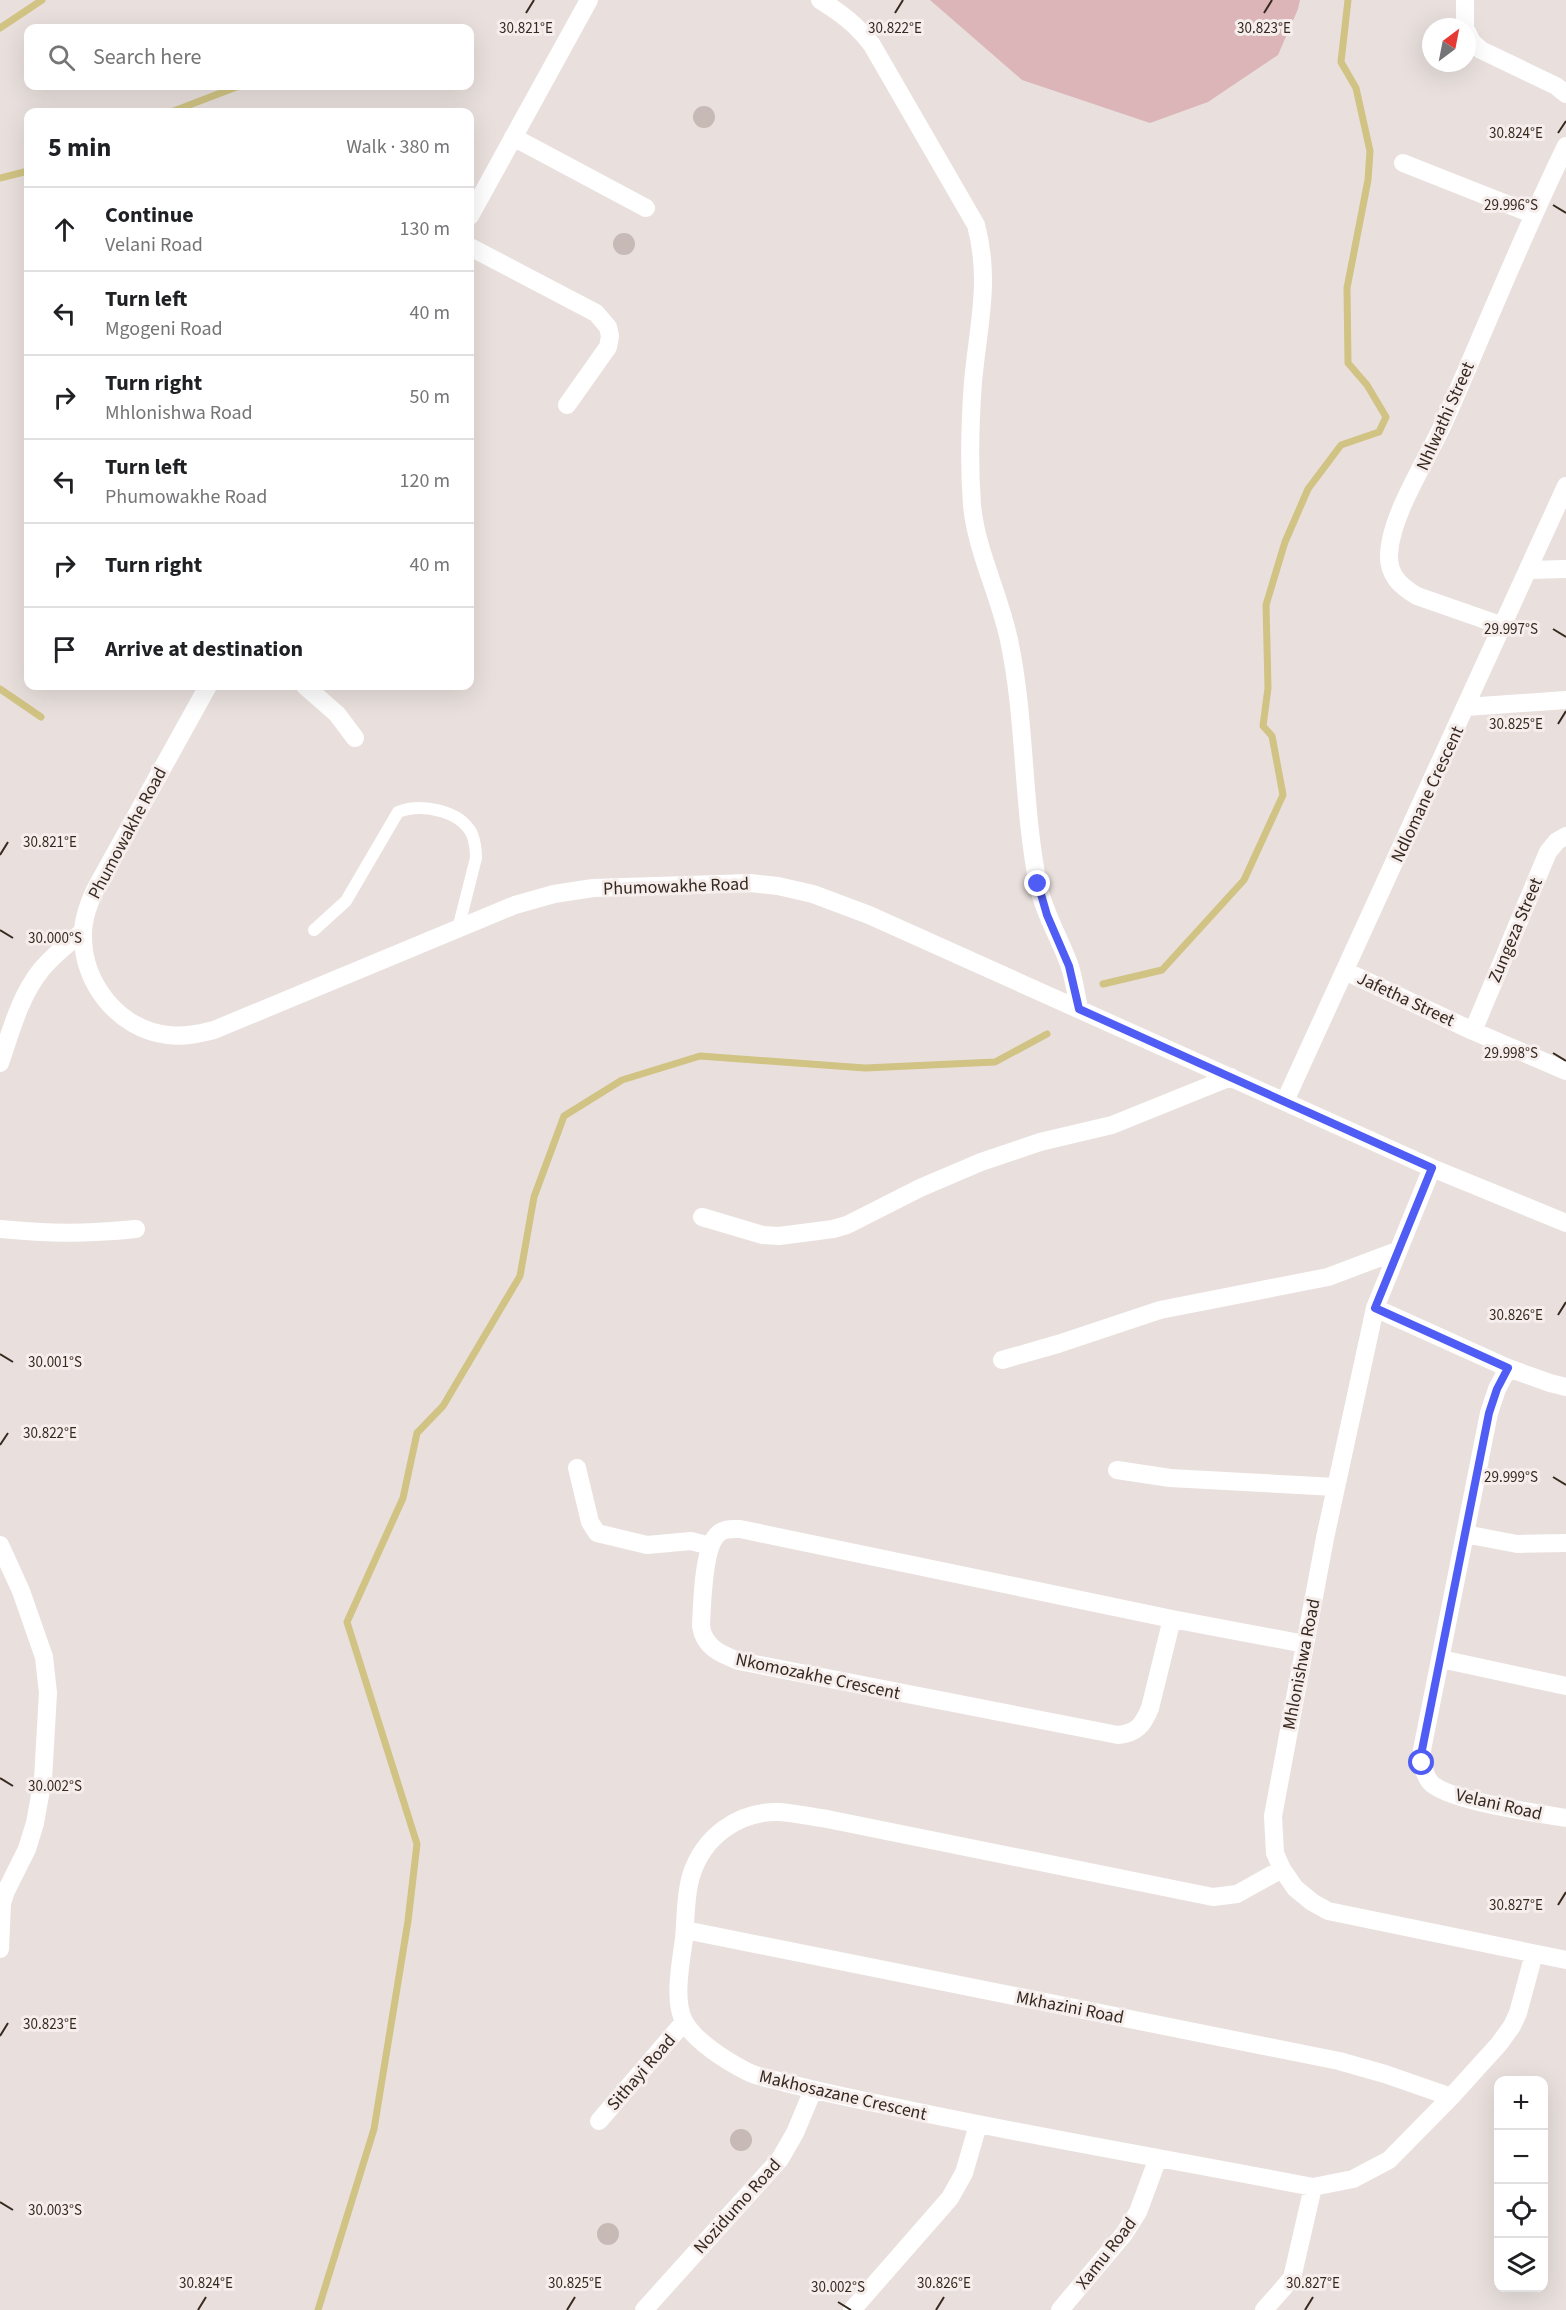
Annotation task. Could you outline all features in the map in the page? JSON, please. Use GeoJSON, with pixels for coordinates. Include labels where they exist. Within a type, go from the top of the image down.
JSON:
{"type":"FeatureCollection","features":[{"type":"Feature","properties":{"kind":"street"},"geometry":{"type":"LineString","coordinates":[[474,209],[589,0]]}},
{"type":"Feature","properties":{"kind":"street"},"geometry":{"type":"LineString","coordinates":[[820,0],[845,15],[872,45],[976,225],[984,264],[980,333],[973,382],[971,483],[973,508],[1010,641],[1038,884],[1047,915],[1069,966],[1079,1009]]}},
{"type":"Feature","properties":{"kind":"street"},"geometry":{"type":"LineString","coordinates":[[1465,0],[1465,18]]}},
{"type":"Feature","properties":{"kind":"street"},"geometry":{"type":"LineString","coordinates":[[1476,46],[1500,61],[1556,86],[1566,94]]}},
{"type":"Feature","properties":{"kind":"street"},"geometry":{"type":"LineString","coordinates":[[513,136],[646,208]]}},
{"type":"Feature","properties":{"kind":"street","name":"Nhlwathi Street"},"geometry":{"type":"LineString","coordinates":[[1503,626],[1417,596],[1404,588],[1394,578],[1389,567],[1389,554],[1399,515],[1444,422],[1532,214],[1566,146]]}},
{"type":"Feature","properties":{"kind":"street"},"geometry":{"type":"LineString","coordinates":[[1402,163],[1532,214]]}},
{"type":"Feature","properties":{"kind":"street"},"geometry":{"type":"LineString","coordinates":[[474,249],[584,306],[603,319],[608,327],[610,336],[608,347],[567,405]]}},
{"type":"Feature","properties":{"kind":"street","name":"Ndlomane Crescent"},"geometry":{"type":"LineString","coordinates":[[1285,1101],[1566,486]]}},
{"type":"Feature","properties":{"kind":"street"},"geometry":{"type":"LineString","coordinates":[[1529,570],[1566,569]]}},
{"type":"Feature","properties":{"kind":"street","name":"Phumowakhe Road"},"geometry":{"type":"LineString","coordinates":[[206,690],[86,909],[82,932],[83,953],[89,974],[110,1006],[141,1027],[167,1035],[188,1036],[214,1030],[515,905],[554,894],[593,888],[720,883],[778,886],[813,894],[869,915],[1432,1168],[1566,1222]]}},
{"type":"Feature","properties":{"kind":"street"},"geometry":{"type":"LineString","coordinates":[[310,690],[337,714],[355,738]]}},
{"type":"Feature","properties":{"kind":"street"},"geometry":{"type":"LineString","coordinates":[[1466,707],[1566,700]]}},
{"type":"Feature","properties":{"kind":"street","name":"Zungeza Street"},"geometry":{"type":"LineString","coordinates":[[1473,1031],[1548,852],[1566,836]]}},
{"type":"Feature","properties":{"kind":"street"},"geometry":{"type":"LineString","coordinates":[[0,1063],[13,1025],[31,986],[52,958],[82,932]]}},
{"type":"Feature","properties":{"kind":"street","name":"Jafetha Street"},"geometry":{"type":"LineString","coordinates":[[1346,971],[1473,1031],[1566,1071]]}},
{"type":"Feature","properties":{"kind":"street"},"geometry":{"type":"LineString","coordinates":[[702,1217],[763,1235],[779,1236],[833,1229],[847,1225],[920,1188],[981,1162],[1040,1142],[1112,1125],[1231,1077]]}},
{"type":"Feature","properties":{"kind":"street","name":"Mhlonishwa Road"},"geometry":{"type":"LineString","coordinates":[[1432,1168],[1375,1308],[1336,1487],[1273,1816],[1275,1853],[1282,1869],[1295,1888],[1328,1911],[1566,1960]]}},
{"type":"Feature","properties":{"kind":"street"},"geometry":{"type":"LineString","coordinates":[[0,1229],[86,1234],[136,1228]]}},
{"type":"Feature","properties":{"kind":"street"},"geometry":{"type":"LineString","coordinates":[[1002,1360],[1160,1310],[1328,1277],[1397,1251]]}},
{"type":"Feature","properties":{"kind":"street"},"geometry":{"type":"LineString","coordinates":[[1375,1308],[1508,1368],[1566,1387]]}},
{"type":"Feature","properties":{"kind":"street","name":"Velani Road"},"geometry":{"type":"LineString","coordinates":[[1508,1368],[1497,1389],[1489,1413],[1422,1750],[1425,1774],[1439,1789],[1457,1795],[1566,1818]]}},
{"type":"Feature","properties":{"kind":"street"},"geometry":{"type":"LineString","coordinates":[[577,1468],[590,1522],[597,1533],[648,1545],[691,1540],[710,1546],[720,1532],[740,1529],[1172,1619],[1305,1644]]}},
{"type":"Feature","properties":{"kind":"street"},"geometry":{"type":"LineString","coordinates":[[1117,1470],[1170,1478],[1336,1487]]}},
{"type":"Feature","properties":{"kind":"street"},"geometry":{"type":"LineString","coordinates":[[1465,1534],[1517,1544],[1566,1543]]}},
{"type":"Feature","properties":{"kind":"street"},"geometry":{"type":"LineString","coordinates":[[0,1545],[21,1591],[44,1657],[48,1693],[43,1779],[35,1823],[27,1849],[2,1903],[0,1949]]}},
{"type":"Feature","properties":{"kind":"street","name":"Nkomozakhe Crescent"},"geometry":{"type":"LineString","coordinates":[[710,1546],[701,1626],[703,1638],[724,1656],[739,1662],[867,1688],[1118,1736],[1130,1734],[1138,1729],[1145,1720],[1172,1619]]}},
{"type":"Feature","properties":{"kind":"street"},"geometry":{"type":"LineString","coordinates":[[1441,1659],[1566,1686]]}},
{"type":"Feature","properties":{"kind":"street"},"geometry":{"type":"LineString","coordinates":[[684,2022],[679,1996],[690,1877],[709,1840],[744,1818],[761,1813],[780,1812],[827,1819],[1213,1897],[1237,1894],[1282,1869]]}},
{"type":"Feature","properties":{"kind":"street","name":"Mkhazini Road"},"geometry":{"type":"LineString","coordinates":[[685,1929],[1339,2061],[1451,2097]]}},
{"type":"Feature","properties":{"kind":"street","name":"Makhosazane Crescent"},"geometry":{"type":"LineString","coordinates":[[684,2022],[720,2056],[751,2073],[813,2090],[978,2125],[1313,2187],[1353,2179],[1389,2160],[1451,2097],[1499,2044],[1512,2026],[1518,2013],[1534,1954]]}},
{"type":"Feature","properties":{"kind":"street","name":"Sithayi Road"},"geometry":{"type":"LineString","coordinates":[[599,2121],[684,2022]]}},
{"type":"Feature","properties":{"kind":"street","name":"Nozidumo Road"},"geometry":{"type":"LineString","coordinates":[[644,2310],[780,2159],[795,2133],[813,2090]]}},
{"type":"Feature","properties":{"kind":"street"},"geometry":{"type":"LineString","coordinates":[[852,2310],[950,2198],[964,2173],[978,2125]]}},
{"type":"Feature","properties":{"kind":"street","name":"Xamu Road"},"geometry":{"type":"LineString","coordinates":[[1060,2310],[1124,2234],[1138,2212],[1158,2158]]}},
{"type":"Feature","properties":{"kind":"street"},"geometry":{"type":"LineString","coordinates":[[1264,2310],[1292,2278],[1313,2187]]}},
{"type":"Feature","properties":{"kind":"lane"},"geometry":{"type":"LineString","coordinates":[[314,930],[346,901],[398,813],[415,808],[440,812],[463,823],[476,847],[476,858],[458,929]]}},
{"type":"Feature","properties":{"kind":"shaded area"},"geometry":{"type":"Polygon","coordinates":[[[930,0],[1300,0],[1278,55],[1208,102],[1150,123],[1022,80],[930,0]]]}},
{"type":"Feature","properties":{"kind":"building"},"geometry":{"type":"Polygon","coordinates":[[[704,106],[712,109],[715,117],[712,125],[704,128],[696,125],[693,117],[696,109],[704,106]]]}},
{"type":"Feature","properties":{"kind":"building"},"geometry":{"type":"Polygon","coordinates":[[[624,233],[632,236],[635,244],[632,252],[624,255],[616,252],[613,244],[616,236],[624,233]]]}},
{"type":"Feature","properties":{"kind":"building"},"geometry":{"type":"Polygon","coordinates":[[[741,2129],[749,2132],[752,2140],[749,2148],[741,2151],[733,2148],[730,2140],[733,2132],[741,2129]]]}},
{"type":"Feature","properties":{"kind":"building"},"geometry":{"type":"Polygon","coordinates":[[[608,2223],[616,2226],[619,2234],[616,2242],[608,2245],[600,2242],[597,2234],[600,2226],[608,2223]]]}},
{"type":"Feature","properties":{"kind":"waterway"},"geometry":{"type":"LineString","coordinates":[[0,28],[42,0]]}},
{"type":"Feature","properties":{"kind":"waterway"},"geometry":{"type":"LineString","coordinates":[[1103,984],[1162,970],[1244,880],[1283,795],[1272,736],[1263,726],[1268,688],[1266,605],[1285,542],[1308,489],[1341,445],[1379,432],[1386,417],[1367,385],[1348,363],[1347,288],[1368,180],[1370,151],[1356,88],[1341,62],[1348,0]]}},
{"type":"Feature","properties":{"kind":"waterway"},"geometry":{"type":"LineString","coordinates":[[181,108],[229,90]]}},
{"type":"Feature","properties":{"kind":"waterway"},"geometry":{"type":"LineString","coordinates":[[0,178],[24,172]]}},
{"type":"Feature","properties":{"kind":"waterway"},"geometry":{"type":"LineString","coordinates":[[0,689],[41,717]]}},
{"type":"Feature","properties":{"kind":"waterway"},"geometry":{"type":"LineString","coordinates":[[318,2310],[374,2129],[408,1921],[417,1844],[347,1622],[403,1498],[417,1433],[443,1406],[520,1276],[534,1197],[564,1116],[622,1080],[700,1056],[865,1068],[995,1062],[1047,1034]]}},
{"type":"Feature","properties":{"kind":"route"},"geometry":{"type":"LineString","coordinates":[[1038,884],[1047,915],[1069,966],[1079,1009],[1432,1168],[1375,1308],[1508,1368],[1497,1389],[1489,1413],[1422,1750],[1422,1763]]}}]}
